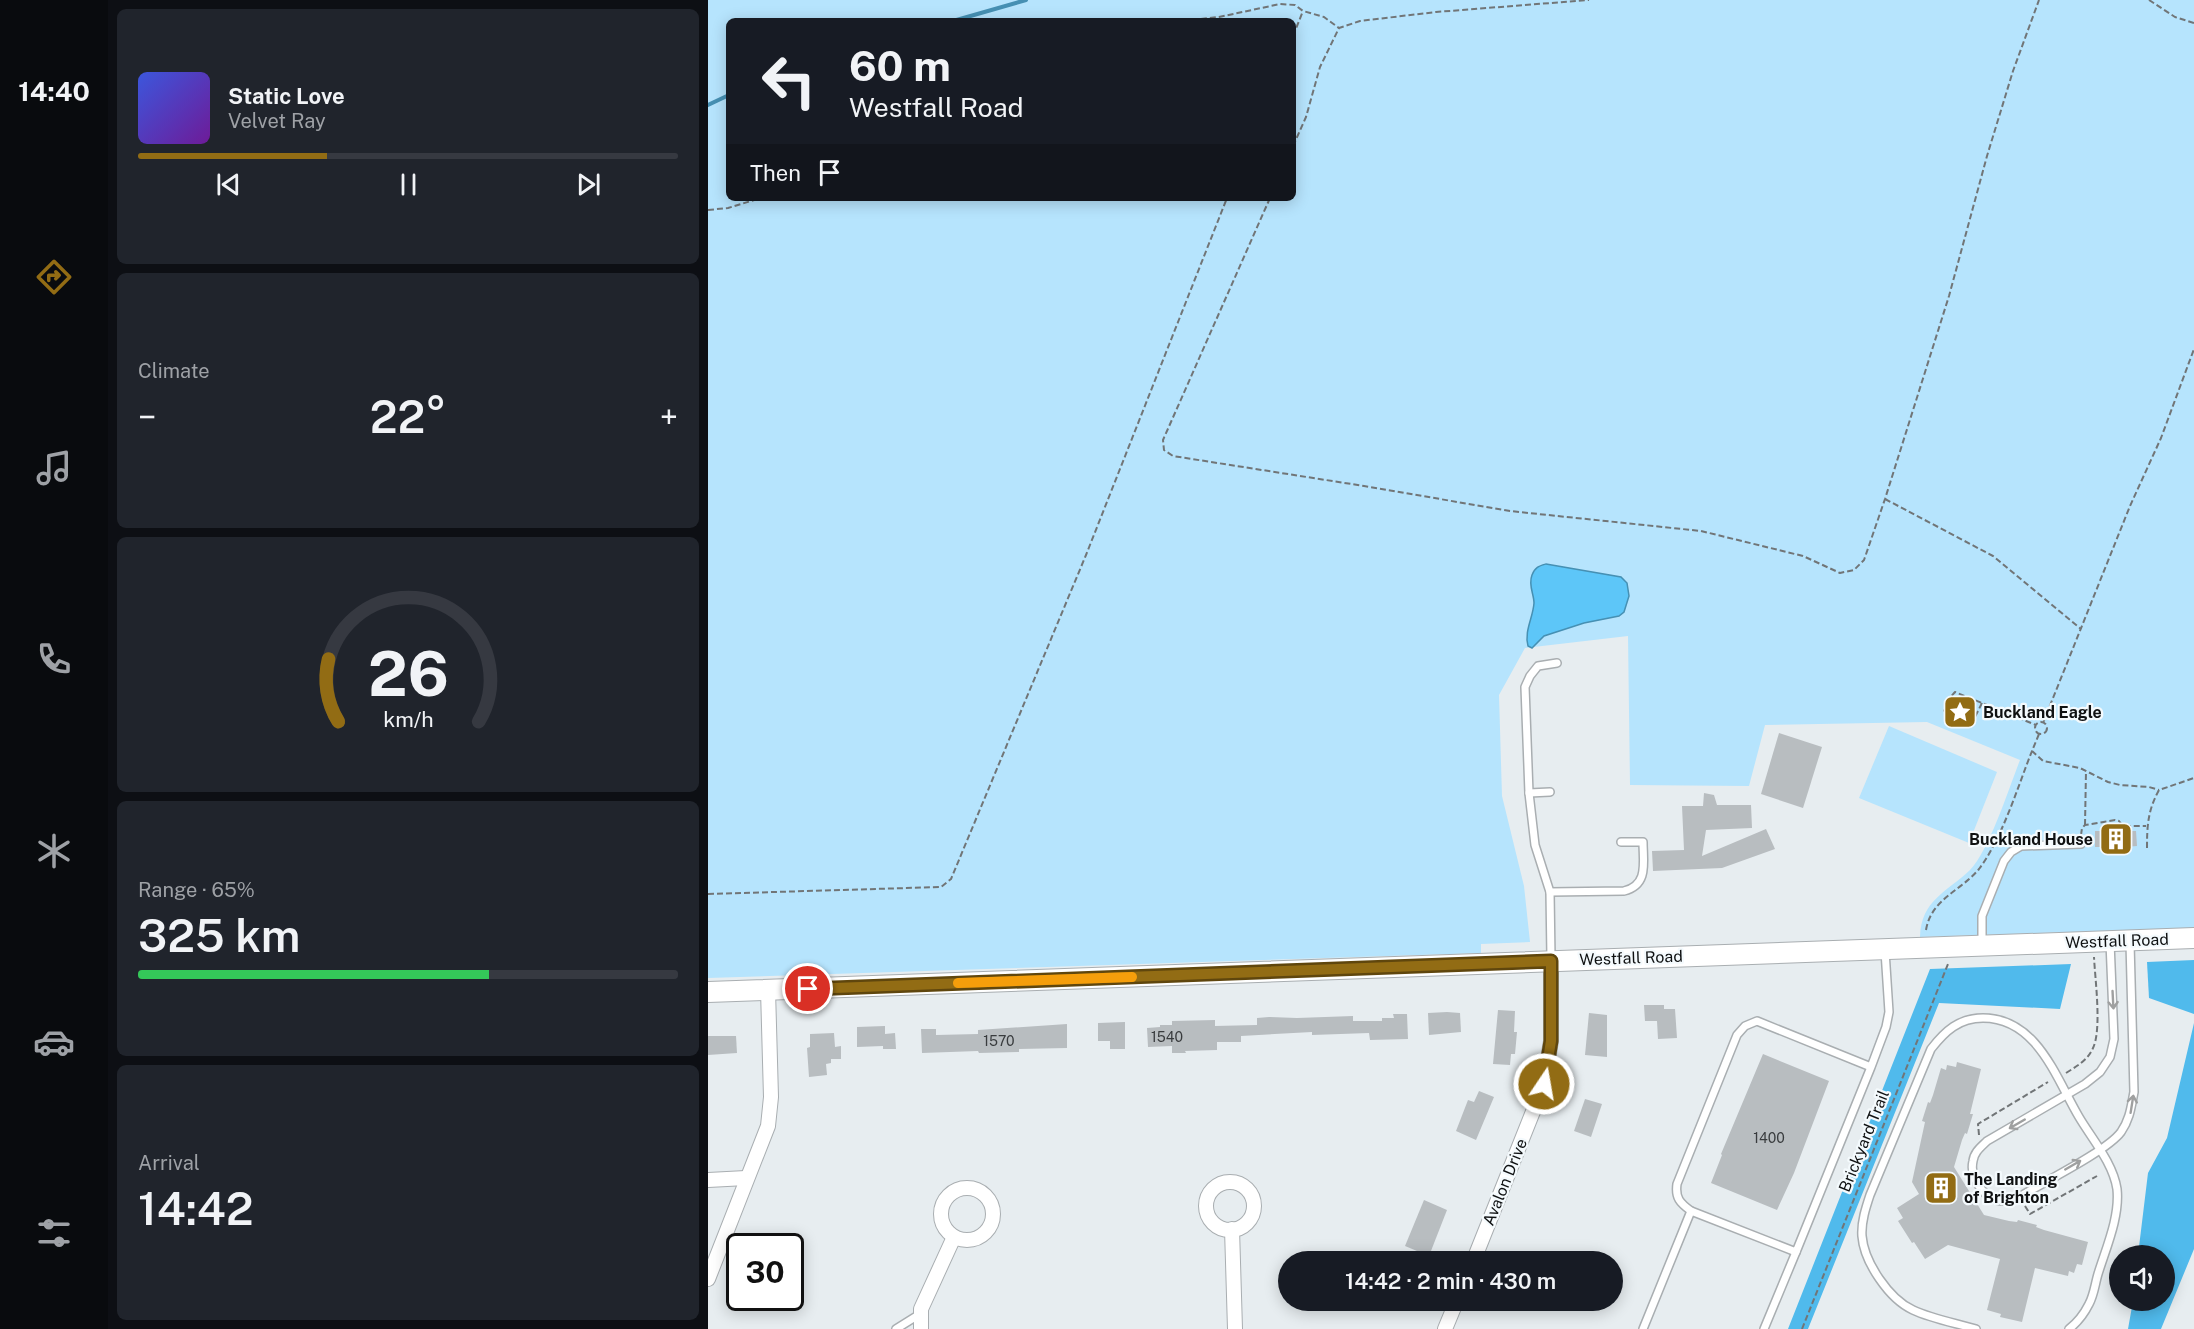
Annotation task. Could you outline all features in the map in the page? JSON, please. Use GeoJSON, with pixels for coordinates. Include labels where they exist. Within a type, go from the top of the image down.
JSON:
{"type":"FeatureCollection","features":[{"type":"Feature","properties":{"kind":"street","name":"Westfall Road"},"geometry":{"type":"LineString","coordinates":[[708,992],[2194,938]]}},
{"type":"Feature","properties":{"kind":"street","name":"Avalon Drive"},"geometry":{"type":"LineString","coordinates":[[1477,1251],[1544,1084],[1551,1041],[1551,961]]}},
{"type":"Feature","properties":{"kind":"street"},"geometry":{"type":"LineString","coordinates":[[708,1279],[768,1126],[771,1069],[768,990]]}},
{"type":"Feature","properties":{"kind":"street"},"geometry":{"type":"LineString","coordinates":[[708,1180],[746,1178]]}},
{"type":"Feature","properties":{"kind":"street"},"geometry":{"type":"LineString","coordinates":[[1232,1229],[1235,1329]]}},
{"type":"Feature","properties":{"kind":"street"},"geometry":{"type":"LineString","coordinates":[[921,1329],[920,1314],[954,1237]]}},
{"type":"Feature","properties":{"kind":"street"},"geometry":{"type":"LineString","coordinates":[[1445,1329],[1452,1311]]}},
{"type":"Feature","properties":{"kind":"lane"},"geometry":{"type":"LineString","coordinates":[[1551,961],[1550,892],[1534,845],[1529,793],[1525,687],[1538,666],[1557,663]]}},
{"type":"Feature","properties":{"kind":"lane"},"geometry":{"type":"LineString","coordinates":[[1529,793],[1550,792]]}},
{"type":"Feature","properties":{"kind":"lane"},"geometry":{"type":"LineString","coordinates":[[1550,892],[1634,889],[1642,877],[1643,842],[1621,842]]}},
{"type":"Feature","properties":{"kind":"lane"},"geometry":{"type":"LineString","coordinates":[[1982,946],[1982,916],[2004,861],[2011,852],[2021,846],[2081,844]]}},
{"type":"Feature","properties":{"kind":"lane"},"geometry":{"type":"LineString","coordinates":[[2120,941],[2134,1092],[2130,1116],[2120,1133],[2100,1150],[2019,1197],[2006,1201],[1993,1199],[1977,1183],[1972,1171],[1973,1159],[1979,1148],[1987,1141],[2068,1095],[2100,1072],[2110,1057],[2114,1039],[2120,941]]}},
{"type":"Feature","properties":{"kind":"lane"},"geometry":{"type":"LineString","coordinates":[[1764,1329],[1886,1027],[1889,1012],[1885,949]]}},
{"type":"Feature","properties":{"kind":"lane"},"geometry":{"type":"LineString","coordinates":[[1976,1329],[1914,1311],[1898,1301],[1884,1287],[1866,1254],[1861,1235],[1870,1194],[1931,1049],[1943,1033],[1955,1024],[1975,1018],[1995,1018],[2012,1024],[2029,1035],[2068,1095],[2113,1176],[2116,1190],[2113,1223],[2090,1303],[2079,1321],[2069,1329]]}},
{"type":"Feature","properties":{"kind":"lane"},"geometry":{"type":"LineString","coordinates":[[1796,1252],[1691,1210],[1679,1202],[1676,1192],[1677,1184],[1737,1035],[1745,1026],[1757,1021],[1871,1067]]}},
{"type":"Feature","properties":{"kind":"lane"},"geometry":{"type":"LineString","coordinates":[[1643,1329],[1691,1210]]}},
{"type":"Feature","properties":{"kind":"lane"},"geometry":{"type":"LineString","coordinates":[[896,1329],[920,1314]]}},
{"type":"Feature","properties":{"kind":"path"},"geometry":{"type":"LineString","coordinates":[[1296,139],[1306,117],[1320,67],[1339,28],[1360,21],[1425,13],[1589,0]]}},
{"type":"Feature","properties":{"kind":"path"},"geometry":{"type":"LineString","coordinates":[[1269,201],[1163,440],[1164,450],[1173,456],[1510,511],[1701,531],[1803,556],[1840,573],[1854,570],[1864,560],[1885,499],[1950,296],[1993,135],[2039,0]]}},
{"type":"Feature","properties":{"kind":"path"},"geometry":{"type":"LineString","coordinates":[[2149,0],[2175,17],[2194,23]]}},
{"type":"Feature","properties":{"kind":"path"},"geometry":{"type":"LineString","coordinates":[[1210,18],[1280,4],[1295,5],[1303,11],[1324,17],[1339,28]]}},
{"type":"Feature","properties":{"kind":"path"},"geometry":{"type":"LineString","coordinates":[[1296,30],[1303,11]]}},
{"type":"Feature","properties":{"kind":"path"},"geometry":{"type":"LineString","coordinates":[[708,210],[728,208],[751,201]]}},
{"type":"Feature","properties":{"kind":"path"},"geometry":{"type":"LineString","coordinates":[[708,894],[940,887],[951,879],[1091,544],[1226,201]]}},
{"type":"Feature","properties":{"kind":"path"},"geometry":{"type":"LineString","coordinates":[[2043,723],[2130,506],[2161,438],[2194,349]]}},
{"type":"Feature","properties":{"kind":"path"},"geometry":{"type":"LineString","coordinates":[[1885,499],[1993,556],[2081,629]]}},
{"type":"Feature","properties":{"kind":"path"},"geometry":{"type":"LineString","coordinates":[[1982,703],[1975,717],[1968,723],[1954,723],[1944,712],[1948,700],[1955,692],[1982,703],[2036,725]]}},
{"type":"Feature","properties":{"kind":"path"},"geometry":{"type":"LineString","coordinates":[[2036,725],[2043,723]]}},
{"type":"Feature","properties":{"kind":"path"},"geometry":{"type":"LineString","coordinates":[[2038,734],[2046,731],[2043,723]]}},
{"type":"Feature","properties":{"kind":"path"},"geometry":{"type":"LineString","coordinates":[[1926,931],[1927,921],[1939,903],[1978,870],[1987,855],[2032,751],[2038,734],[2035,729],[2036,725]]}},
{"type":"Feature","properties":{"kind":"path"},"geometry":{"type":"LineString","coordinates":[[2032,751],[2043,761],[2086,771],[2120,785],[2159,790],[2194,778]]}},
{"type":"Feature","properties":{"kind":"path"},"geometry":{"type":"LineString","coordinates":[[2081,844],[2082,828],[2085,825],[2086,771]]}},
{"type":"Feature","properties":{"kind":"path"},"geometry":{"type":"LineString","coordinates":[[2147,848],[2146,826],[2151,805],[2159,790]]}},
{"type":"Feature","properties":{"kind":"path"},"geometry":{"type":"LineString","coordinates":[[2085,825],[2115,820],[2123,826],[2146,826]]}},
{"type":"Feature","properties":{"kind":"path"},"geometry":{"type":"LineString","coordinates":[[2066,1073],[2086,1059],[2094,1046],[2097,1029],[2094,957]]}},
{"type":"Feature","properties":{"kind":"path","name":"Brickyard Trail"},"geometry":{"type":"LineString","coordinates":[[1802,1329],[1949,962]]}},
{"type":"Feature","properties":{"kind":"path"},"geometry":{"type":"LineString","coordinates":[[1979,1137],[1978,1124],[2051,1081]]}},
{"type":"Feature","properties":{"kind":"path"},"geometry":{"type":"LineString","coordinates":[[2018,1206],[2024,1204],[2030,1214],[2097,1176]]}},
{"type":"Feature","properties":{"kind":"shaded area"},"geometry":{"type":"Polygon","coordinates":[[[708,0],[2194,0],[2194,928],[1920,937],[1921,924],[1930,905],[1970,870],[1984,849],[2020,760],[1927,722],[1765,725],[1749,786],[1630,785],[1628,636],[1525,648],[1499,695],[1502,796],[1524,886],[1530,942],[1481,944],[1481,953],[708,978],[708,0]]]}},
{"type":"Feature","properties":{"kind":"shaded area"},"geometry":{"type":"Polygon","coordinates":[[[1546,564],[1621,577],[1627,583],[1629,596],[1624,612],[1619,616],[1584,623],[1544,636],[1532,648],[1528,646],[1527,635],[1534,603],[1531,579],[1533,572],[1539,566],[1546,564]]]}},
{"type":"Feature","properties":{"kind":"shaded area"},"geometry":{"type":"Polygon","coordinates":[[[1889,726],[1997,772],[1969,843],[1859,798],[1889,726]]]}},
{"type":"Feature","properties":{"kind":"shaded area"},"geometry":{"type":"Polygon","coordinates":[[[2194,960],[2194,1014],[2149,998],[2147,962],[2194,960]]]}},
{"type":"Feature","properties":{"kind":"shaded area"},"geometry":{"type":"Polygon","coordinates":[[[2071,964],[2060,1009],[1939,1003],[1808,1329],[1788,1329],[1930,969],[2071,964]]]}},
{"type":"Feature","properties":{"kind":"shaded area"},"geometry":{"type":"Polygon","coordinates":[[[2194,1023],[2194,1249],[2175,1295],[2175,1245],[2139,1245],[2148,1173],[2167,1138],[2194,1023]]]}},
{"type":"Feature","properties":{"kind":"shaded area"},"geometry":{"type":"Polygon","coordinates":[[[2131,1311],[2168,1311],[2161,1329],[2128,1329],[2131,1311]]]}},
{"type":"Feature","properties":{"kind":"building"},"geometry":{"type":"Polygon","coordinates":[[[1779,733],[1822,747],[1803,808],[1761,794],[1779,733]]]}},
{"type":"Feature","properties":{"kind":"building"},"geometry":{"type":"Polygon","coordinates":[[[1704,793],[1714,795],[1717,805],[1751,805],[1752,828],[1706,830],[1702,856],[1766,829],[1775,849],[1722,868],[1653,871],[1652,851],[1684,850],[1682,806],[1703,806],[1704,793]]]}},
{"type":"Feature","properties":{"kind":"building","name":"Buckland House"},"geometry":{"type":"Polygon","coordinates":[[[2095,831],[2136,831],[2137,846],[2125,847],[2125,851],[2113,852],[2112,847],[2095,847],[2095,831]]]}},
{"type":"Feature","properties":{"kind":"building"},"geometry":{"type":"Polygon","coordinates":[[[1644,1005],[1664,1005],[1664,1009],[1675,1009],[1677,1038],[1658,1039],[1657,1021],[1645,1021],[1644,1005]]]}},
{"type":"Feature","properties":{"kind":"building"},"geometry":{"type":"Polygon","coordinates":[[[1498,1010],[1515,1011],[1514,1032],[1517,1032],[1515,1054],[1511,1054],[1510,1065],[1493,1064],[1498,1010]]]}},
{"type":"Feature","properties":{"kind":"building"},"geometry":{"type":"Polygon","coordinates":[[[1428,1013],[1460,1013],[1461,1032],[1429,1035],[1428,1013]]]}},
{"type":"Feature","properties":{"kind":"building"},"geometry":{"type":"Polygon","coordinates":[[[1589,1013],[1607,1015],[1607,1057],[1585,1055],[1589,1013]]]}},
{"type":"Feature","properties":{"kind":"building"},"geometry":{"type":"Polygon","coordinates":[[[1393,1014],[1407,1014],[1408,1039],[1370,1040],[1369,1033],[1312,1035],[1312,1032],[1241,1036],[1241,1042],[1217,1042],[1217,1050],[1185,1051],[1186,1053],[1172,1053],[1172,1046],[1148,1047],[1147,1028],[1172,1025],[1172,1021],[1215,1020],[1215,1026],[1257,1025],[1257,1018],[1269,1017],[1353,1016],[1353,1021],[1382,1021],[1382,1018],[1394,1018],[1393,1014]]]}},
{"type":"Feature","properties":{"kind":"building"},"geometry":{"type":"Polygon","coordinates":[[[1125,1022],[1125,1049],[1110,1049],[1110,1041],[1098,1041],[1098,1023],[1125,1022]]]}},
{"type":"Feature","properties":{"kind":"building"},"geometry":{"type":"Polygon","coordinates":[[[1067,1024],[1067,1048],[1019,1049],[1019,1052],[922,1053],[921,1029],[936,1029],[936,1035],[978,1034],[978,1030],[1067,1024]]]}},
{"type":"Feature","properties":{"kind":"building"},"geometry":{"type":"Polygon","coordinates":[[[885,1026],[885,1034],[895,1033],[896,1049],[883,1049],[883,1046],[857,1047],[857,1027],[885,1026]]]}},
{"type":"Feature","properties":{"kind":"building"},"geometry":{"type":"Polygon","coordinates":[[[834,1033],[835,1047],[841,1046],[841,1059],[831,1059],[831,1063],[826,1064],[827,1075],[809,1077],[807,1048],[810,1047],[810,1034],[834,1033]]]}},
{"type":"Feature","properties":{"kind":"building"},"geometry":{"type":"Polygon","coordinates":[[[708,1036],[736,1036],[737,1053],[708,1055],[708,1036]]]}},
{"type":"Feature","properties":{"kind":"building"},"geometry":{"type":"Polygon","coordinates":[[[1763,1054],[1829,1081],[1794,1173],[1777,1210],[1711,1183],[1763,1054]]]}},
{"type":"Feature","properties":{"kind":"building","name":"The Landing of Brighton"},"geometry":{"type":"Polygon","coordinates":[[[1957,1062],[1981,1069],[1970,1114],[1973,1114],[1954,1167],[1984,1215],[2009,1221],[2017,1222],[2018,1220],[2088,1242],[2082,1265],[2077,1264],[2074,1273],[2069,1271],[2068,1276],[2035,1268],[2022,1322],[2000,1317],[2001,1314],[1987,1310],[2000,1259],[1948,1245],[1925,1259],[1898,1221],[1903,1218],[1897,1208],[1919,1194],[1912,1182],[1925,1122],[1922,1121],[1928,1102],[1930,1103],[1941,1068],[1946,1070],[1947,1065],[1956,1067],[1957,1062]]]}},
{"type":"Feature","properties":{"kind":"building"},"geometry":{"type":"Polygon","coordinates":[[[1479,1091],[1494,1097],[1476,1140],[1456,1131],[1468,1100],[1474,1102],[1479,1091]]]}},
{"type":"Feature","properties":{"kind":"building"},"geometry":{"type":"Polygon","coordinates":[[[1585,1099],[1602,1104],[1591,1137],[1574,1131],[1585,1099]]]}},
{"type":"Feature","properties":{"kind":"building"},"geometry":{"type":"Polygon","coordinates":[[[1424,1200],[1447,1210],[1431,1251],[1417,1251],[1405,1246],[1424,1200]]]}},
{"type":"Feature","properties":{"kind":"waterway"},"geometry":{"type":"LineString","coordinates":[[963,18],[1026,0]]}},
{"type":"Feature","properties":{"kind":"waterway"},"geometry":{"type":"LineString","coordinates":[[708,105],[726,96]]}},
{"type":"Feature","properties":{"kind":"slow traffic"},"geometry":{"type":"LineString","coordinates":[[958,983],[1132,977]]}},
{"type":"Feature","properties":{"kind":"place","name":"Buckland Eagle"},"geometry":{"type":"Point","coordinates":[1960,712]}},
{"type":"Feature","properties":{"kind":"place","name":"Buckland House"},"geometry":{"type":"Point","coordinates":[2116,839]}},
{"type":"Feature","properties":{"kind":"place","name":"The Landing of Brighton"},"geometry":{"type":"Point","coordinates":[1941,1188]}},
{"type":"Feature","properties":{"kind":"route"},"geometry":{"type":"LineString","coordinates":[[808,989],[1551,961],[1551,1041],[1544,1084]]}}]}
